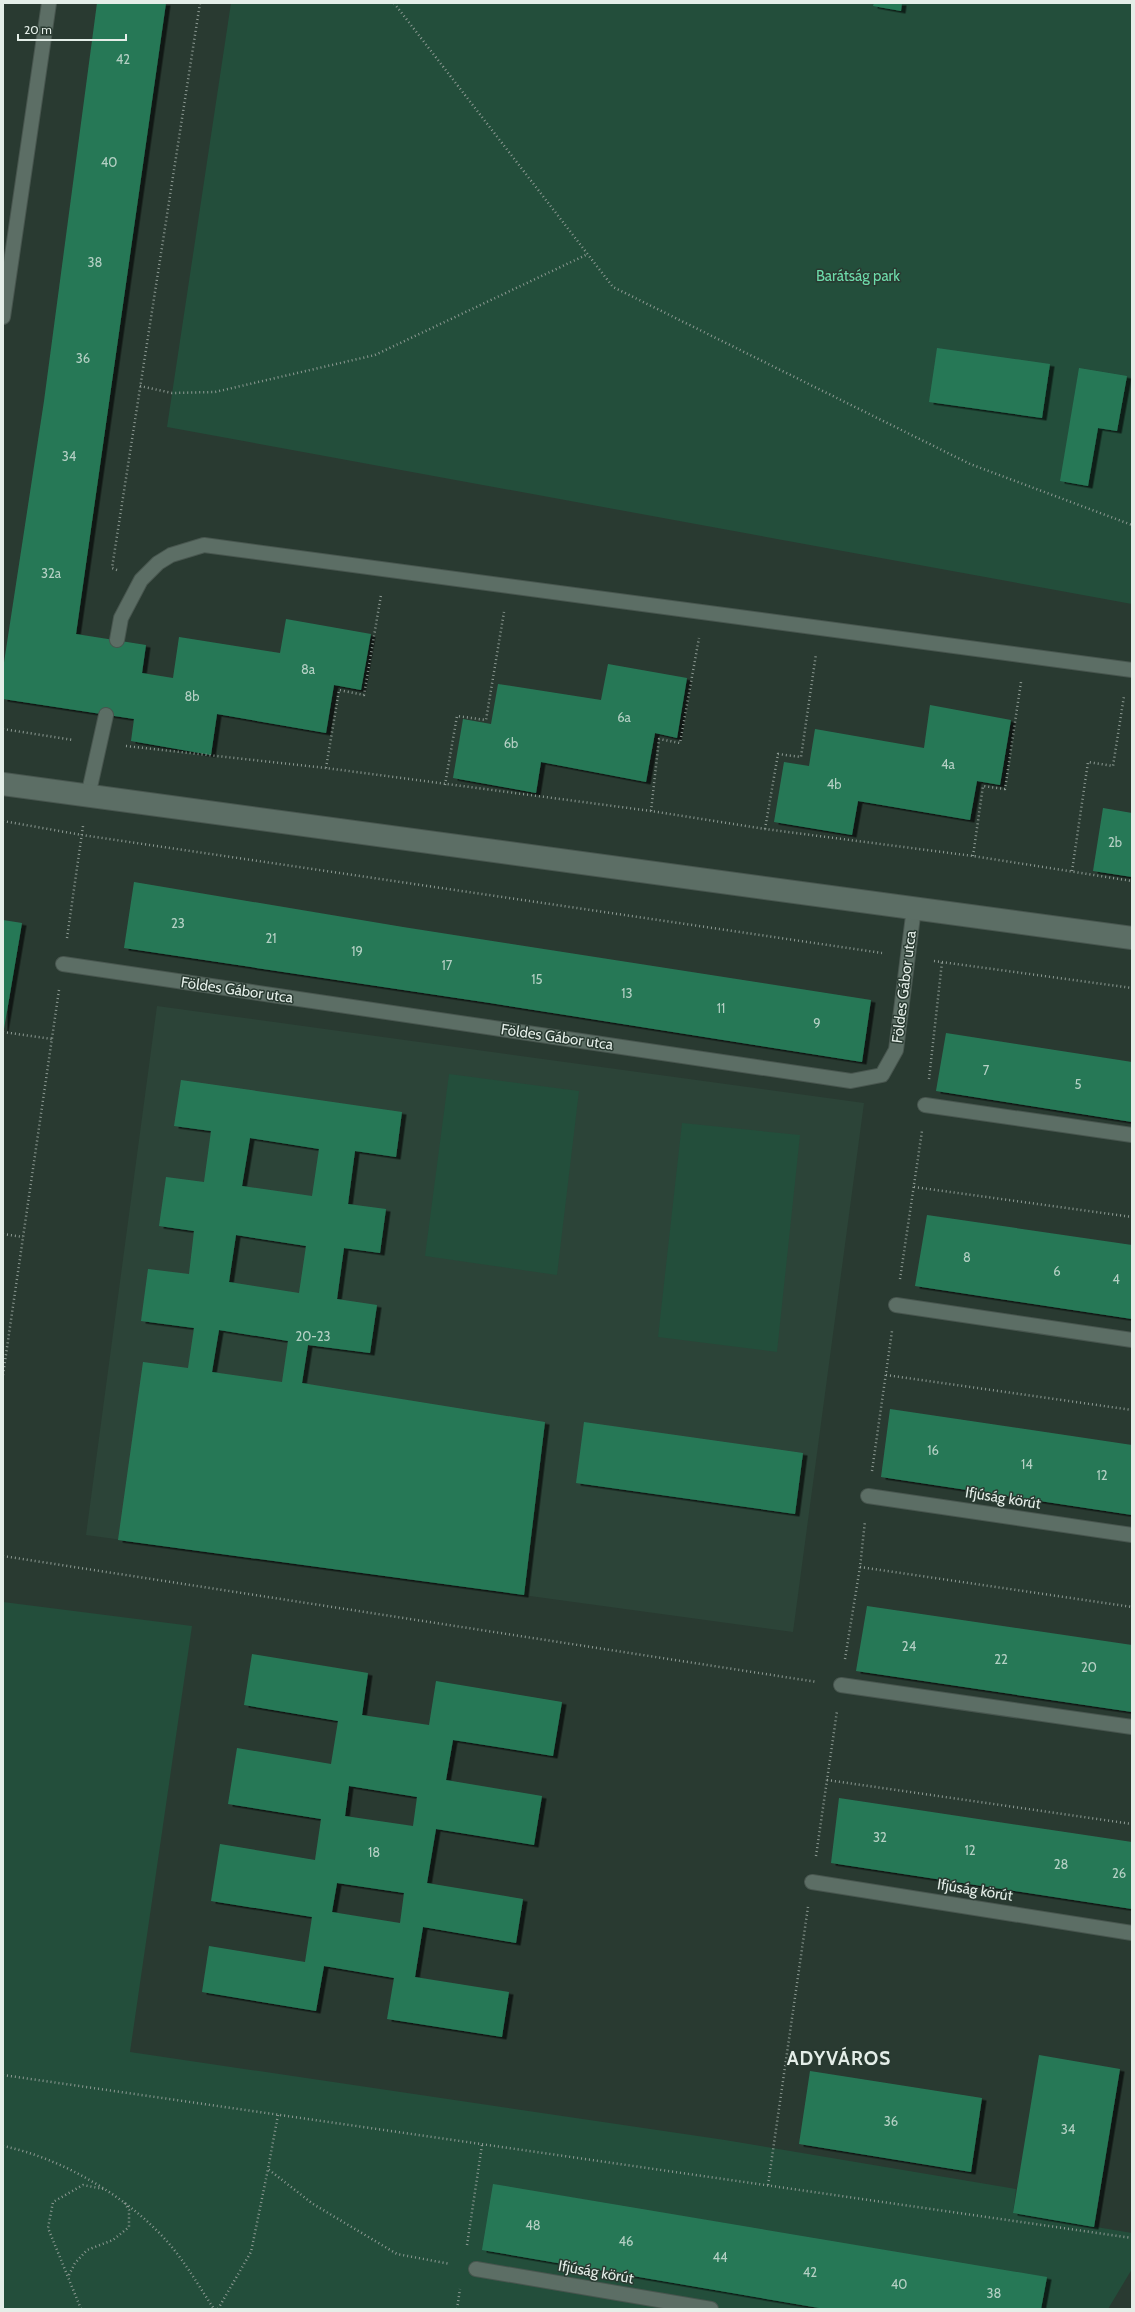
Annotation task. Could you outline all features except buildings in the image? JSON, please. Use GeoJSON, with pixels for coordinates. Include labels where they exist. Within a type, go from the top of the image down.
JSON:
{"type":"FeatureCollection","features":[{"type":"Feature","properties":{"kind":"street"},"geometry":{"type":"LineString","coordinates":[[3,784],[1132,938]]}},
{"type":"Feature","properties":{"kind":"lane"},"geometry":{"type":"LineString","coordinates":[[4,309],[49,3]]}},
{"type":"Feature","properties":{"kind":"lane"},"geometry":{"type":"LineString","coordinates":[[117,640],[121,618],[141,580],[158,563],[171,555],[204,545],[1130,670]]}},
{"type":"Feature","properties":{"kind":"lane"},"geometry":{"type":"LineString","coordinates":[[88,796],[106,715]]}},
{"type":"Feature","properties":{"kind":"lane","name":"Földes Gábor utca"},"geometry":{"type":"LineString","coordinates":[[63,964],[851,1080],[882,1075],[896,1050],[914,908]]}},
{"type":"Feature","properties":{"kind":"lane"},"geometry":{"type":"LineString","coordinates":[[925,1105],[1132,1135]]}},
{"type":"Feature","properties":{"kind":"lane"},"geometry":{"type":"LineString","coordinates":[[896,1305],[1132,1340]]}},
{"type":"Feature","properties":{"kind":"lane","name":"Ifjúság körút"},"geometry":{"type":"LineString","coordinates":[[868,1496],[1132,1535]]}},
{"type":"Feature","properties":{"kind":"lane"},"geometry":{"type":"LineString","coordinates":[[841,1685],[1132,1727]]}},
{"type":"Feature","properties":{"kind":"lane","name":"Ifjúság körút"},"geometry":{"type":"LineString","coordinates":[[812,1882],[1132,1933]]}},
{"type":"Feature","properties":{"kind":"lane","name":"Ifjúság körút"},"geometry":{"type":"LineString","coordinates":[[470,2267],[711,2309]]}},
{"type":"Feature","properties":{"kind":"path"},"geometry":{"type":"LineString","coordinates":[[141,580],[112,568],[200,3]]}},
{"type":"Feature","properties":{"kind":"path"},"geometry":{"type":"LineString","coordinates":[[394,3],[613,287],[970,464],[1132,525]]}},
{"type":"Feature","properties":{"kind":"path"},"geometry":{"type":"LineString","coordinates":[[140,386],[172,393],[215,392],[375,355],[588,254]]}},
{"type":"Feature","properties":{"kind":"path"},"geometry":{"type":"LineString","coordinates":[[326,768],[339,690],[364,695],[386,570]]}},
{"type":"Feature","properties":{"kind":"path"},"geometry":{"type":"LineString","coordinates":[[445,785],[457,716],[486,720],[508,586]]}},
{"type":"Feature","properties":{"kind":"path"},"geometry":{"type":"LineString","coordinates":[[651,811],[659,739],[680,743],[703,612]]}},
{"type":"Feature","properties":{"kind":"path"},"geometry":{"type":"LineString","coordinates":[[765,829],[778,754],[801,757],[819,628]]}},
{"type":"Feature","properties":{"kind":"path"},"geometry":{"type":"LineString","coordinates":[[974,856],[983,786],[1005,789],[1024,656]]}},
{"type":"Feature","properties":{"kind":"path"},"geometry":{"type":"LineString","coordinates":[[1072,871],[1088,762],[1113,766],[1130,670]]}},
{"type":"Feature","properties":{"kind":"path"},"geometry":{"type":"LineString","coordinates":[[3,729],[100,744],[326,768],[445,785],[651,811],[765,829],[974,856],[1132,881]]}},
{"type":"Feature","properties":{"kind":"path"},"geometry":{"type":"LineString","coordinates":[[3,1375],[88,796]]}},
{"type":"Feature","properties":{"kind":"path"},"geometry":{"type":"LineString","coordinates":[[3,821],[82,835],[942,962],[1132,988]]}},
{"type":"Feature","properties":{"kind":"path"},"geometry":{"type":"LineString","coordinates":[[768,2185],[841,1685],[860,1567],[868,1496],[914,1187],[942,962]]}},
{"type":"Feature","properties":{"kind":"path"},"geometry":{"type":"LineString","coordinates":[[3,1032],[52,1039]]}},
{"type":"Feature","properties":{"kind":"path"},"geometry":{"type":"LineString","coordinates":[[914,1187],[1132,1217]]}},
{"type":"Feature","properties":{"kind":"path"},"geometry":{"type":"LineString","coordinates":[[3,1234],[23,1237]]}},
{"type":"Feature","properties":{"kind":"path"},"geometry":{"type":"LineString","coordinates":[[886,1375],[1132,1410]]}},
{"type":"Feature","properties":{"kind":"path"},"geometry":{"type":"LineString","coordinates":[[3,1556],[841,1685]]}},
{"type":"Feature","properties":{"kind":"path"},"geometry":{"type":"LineString","coordinates":[[860,1567],[1132,1606]]}},
{"type":"Feature","properties":{"kind":"path"},"geometry":{"type":"LineString","coordinates":[[827,1780],[1132,1824]]}},
{"type":"Feature","properties":{"kind":"path"},"geometry":{"type":"LineString","coordinates":[[3,2076],[1132,2238]]}},
{"type":"Feature","properties":{"kind":"path"},"geometry":{"type":"LineString","coordinates":[[218,2309],[251,2252],[278,2115]]}},
{"type":"Feature","properties":{"kind":"path"},"geometry":{"type":"LineString","coordinates":[[457,2309],[470,2267],[482,2145]]}},
{"type":"Feature","properties":{"kind":"path"},"geometry":{"type":"LineString","coordinates":[[3,2146],[29,2151],[107,2189],[122,2198],[170,2245],[214,2309]]}},
{"type":"Feature","properties":{"kind":"path"},"geometry":{"type":"LineString","coordinates":[[268,2169],[312,2204],[398,2254],[470,2267]]}},
{"type":"Feature","properties":{"kind":"path"},"geometry":{"type":"LineString","coordinates":[[81,2309],[69,2275],[48,2228],[53,2202],[83,2185],[107,2189]]}},
{"type":"Feature","properties":{"kind":"path"},"geometry":{"type":"LineString","coordinates":[[69,2275],[75,2263],[87,2250],[113,2240],[129,2227],[129,2210],[122,2198]]}},
{"type":"Feature","properties":{"kind":"shaded area"},"geometry":{"type":"Polygon","coordinates":[[[157,1006],[864,1103],[793,1632],[86,1535],[157,1006]]]}},
{"type":"Feature","properties":{"kind":"green space","name":"Barátság park"},"geometry":{"type":"Polygon","coordinates":[[[231,3],[1132,3],[1132,604],[167,427],[231,3]]]}},
{"type":"Feature","properties":{"kind":"green space"},"geometry":{"type":"Polygon","coordinates":[[[449,1074],[579,1091],[557,1275],[425,1256],[449,1074]]]}},
{"type":"Feature","properties":{"kind":"green space"},"geometry":{"type":"Polygon","coordinates":[[[682,1123],[800,1135],[777,1352],[658,1337],[682,1123]]]}},
{"type":"Feature","properties":{"kind":"green space"},"geometry":{"type":"Polygon","coordinates":[[[3,1602],[192,1626],[130,2052],[725,2140],[1016,2189],[1013,2213],[1132,2233],[1132,2269],[1108,2309],[3,2309],[3,1602]]]}},
{"type":"Feature","properties":{"kind":"district","name":"ADYVÁROS"},"geometry":{"type":"Point","coordinates":[839,2058]}}]}
